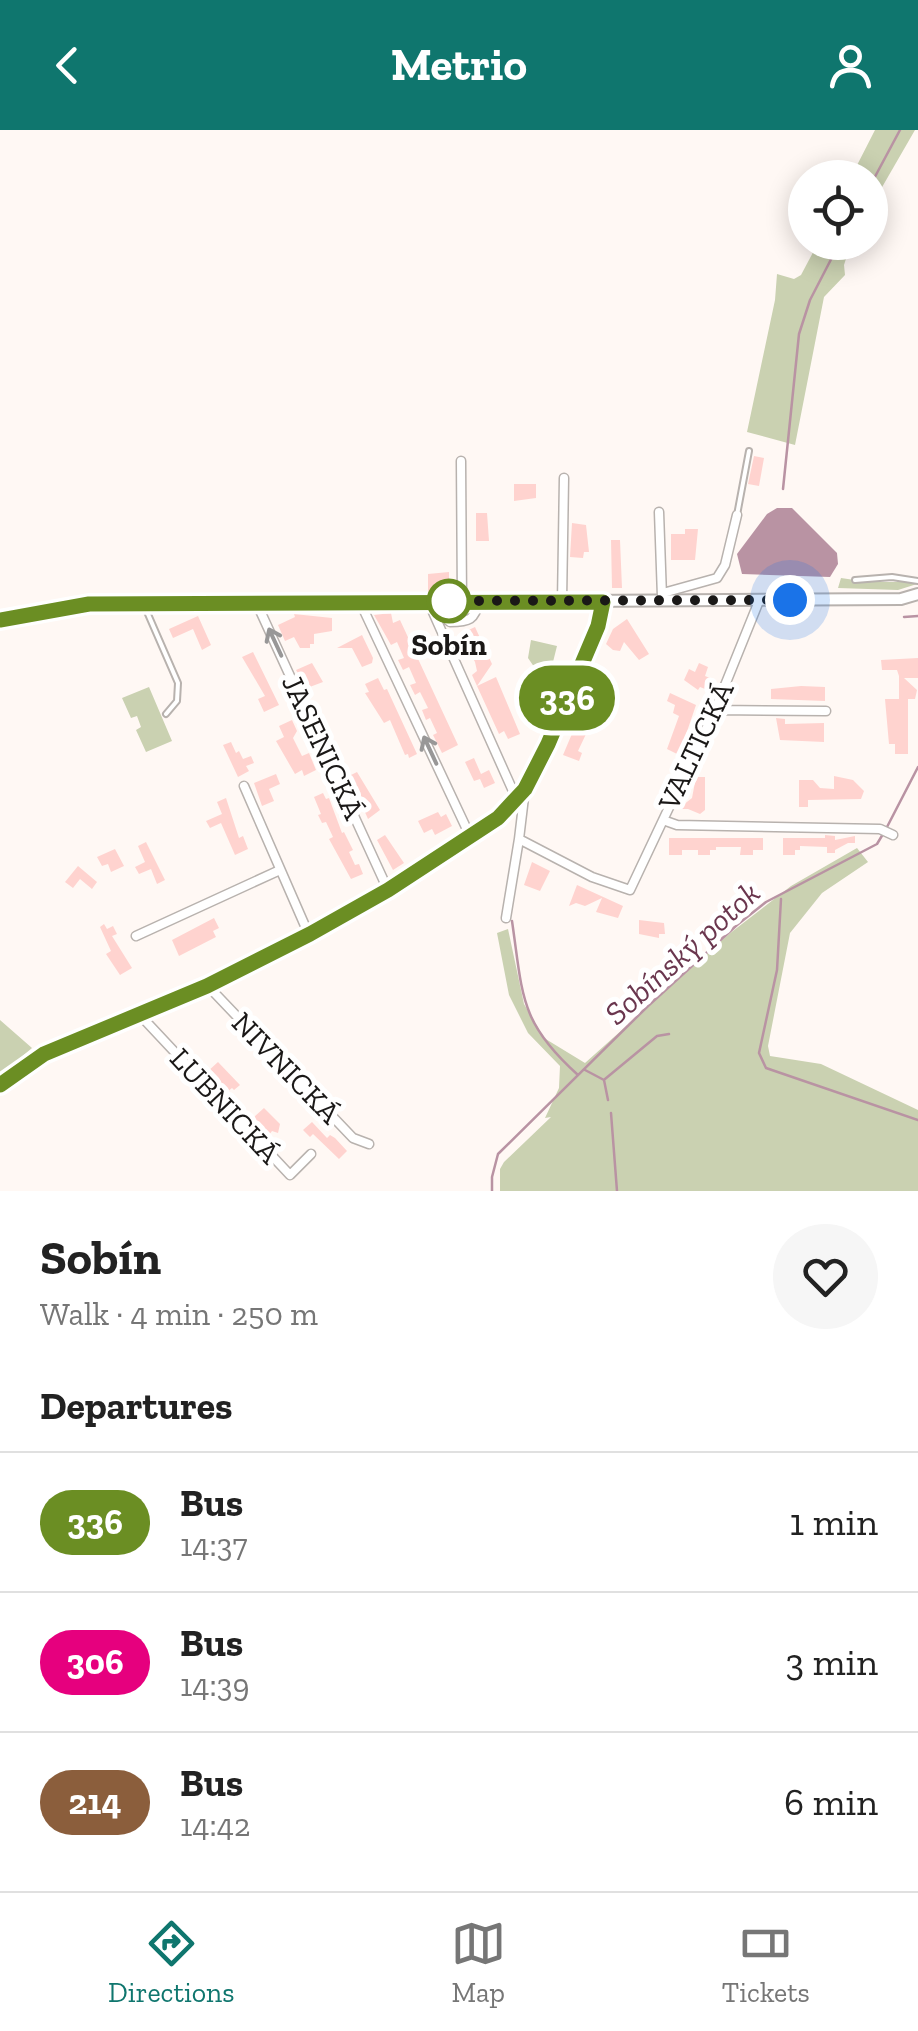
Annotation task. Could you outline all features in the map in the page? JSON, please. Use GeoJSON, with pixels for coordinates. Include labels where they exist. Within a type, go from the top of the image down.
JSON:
{"type":"FeatureCollection","features":[{"type":"Feature","properties":{"kind":"street"},"geometry":{"type":"LineString","coordinates":[[461,461],[462,601]]}},
{"type":"Feature","properties":{"kind":"street"},"geometry":{"type":"LineString","coordinates":[[562,602],[564,478]]}},
{"type":"Feature","properties":{"kind":"street"},"geometry":{"type":"LineString","coordinates":[[659,512],[662,597]]}},
{"type":"Feature","properties":{"kind":"street"},"geometry":{"type":"LineString","coordinates":[[662,597],[717,578],[725,564],[736,516]]}},
{"type":"Feature","properties":{"kind":"street"},"geometry":{"type":"LineString","coordinates":[[0,620],[89,604],[603,602],[662,597],[759,601],[901,599],[918,594]]}},
{"type":"Feature","properties":{"kind":"street"},"geometry":{"type":"LineString","coordinates":[[432,601],[450,622],[471,620],[479,602]]}},
{"type":"Feature","properties":{"kind":"street"},"geometry":{"type":"LineString","coordinates":[[432,601],[517,800]]}},
{"type":"Feature","properties":{"kind":"street","name":"VALTICKÁ"},"geometry":{"type":"LineString","coordinates":[[519,840],[630,890],[715,710],[759,601]]}},
{"type":"Feature","properties":{"kind":"street"},"geometry":{"type":"LineString","coordinates":[[360,602],[471,838]]}},
{"type":"Feature","properties":{"kind":"street"},"geometry":{"type":"LineString","coordinates":[[0,1085],[44,1054],[207,986],[310,934],[471,838],[525,789],[598,626],[603,602]]}},
{"type":"Feature","properties":{"kind":"street","name":"JASENICKÁ"},"geometry":{"type":"LineString","coordinates":[[257,604],[388,890]]}},
{"type":"Feature","properties":{"kind":"street"},"geometry":{"type":"LineString","coordinates":[[715,710],[826,711]]}},
{"type":"Feature","properties":{"kind":"street"},"geometry":{"type":"LineString","coordinates":[[244,786],[310,934]]}},
{"type":"Feature","properties":{"kind":"street"},"geometry":{"type":"LineString","coordinates":[[506,918],[525,789]]}},
{"type":"Feature","properties":{"kind":"street"},"geometry":{"type":"LineString","coordinates":[[663,820],[677,824],[880,828],[893,835]]}},
{"type":"Feature","properties":{"kind":"street"},"geometry":{"type":"LineString","coordinates":[[136,936],[280,870]]}},
{"type":"Feature","properties":{"kind":"street","name":"NIVNICKÁ"},"geometry":{"type":"LineString","coordinates":[[207,986],[353,1138],[368,1144]]}},
{"type":"Feature","properties":{"kind":"street","name":"LUBNICKÁ"},"geometry":{"type":"LineString","coordinates":[[140,1014],[290,1175],[311,1154]]}},
{"type":"Feature","properties":{"kind":"lane"},"geometry":{"type":"LineString","coordinates":[[736,516],[750,451]]}},
{"type":"Feature","properties":{"kind":"lane"},"geometry":{"type":"LineString","coordinates":[[855,580],[892,576],[918,580]]}},
{"type":"Feature","properties":{"kind":"lane"},"geometry":{"type":"LineString","coordinates":[[144,604],[178,683],[177,701],[166,714]]}},
{"type":"Feature","properties":{"kind":"green space"},"geometry":{"type":"Polygon","coordinates":[[[875,130],[915,130],[888,177],[888,160],[860,160],[875,130]]]}},
{"type":"Feature","properties":{"kind":"green space"},"geometry":{"type":"Polygon","coordinates":[[[809,260],[846,260],[845,275],[824,297],[795,445],[747,432],[777,274],[794,279],[801,275],[809,260]]]}},
{"type":"Feature","properties":{"kind":"green space"},"geometry":{"type":"Polygon","coordinates":[[[841,578],[917,584],[898,590],[838,588],[841,578]]]}},
{"type":"Feature","properties":{"kind":"green space"},"geometry":{"type":"Polygon","coordinates":[[[531,640],[557,646],[549,678],[539,674],[528,658],[531,640]]]}},
{"type":"Feature","properties":{"kind":"green space"},"geometry":{"type":"Polygon","coordinates":[[[149,687],[172,741],[146,752],[136,730],[141,727],[137,716],[131,718],[122,698],[149,687]]]}},
{"type":"Feature","properties":{"kind":"green space"},"geometry":{"type":"Polygon","coordinates":[[[857,848],[868,862],[822,893],[790,933],[768,1046],[770,1056],[821,1064],[918,1110],[918,1191],[500,1191],[500,1169],[504,1162],[551,1117],[545,1118],[559,1088],[560,1066],[528,1033],[509,995],[497,933],[508,929],[524,1004],[544,1038],[585,1063],[729,934],[791,886],[857,848]]]}},
{"type":"Feature","properties":{"kind":"green space"},"geometry":{"type":"Polygon","coordinates":[[[0,1020],[32,1048],[0,1075],[0,1020]]]}},
{"type":"Feature","properties":{"kind":"shaded area"},"geometry":{"type":"Polygon","coordinates":[[[777,508],[792,508],[837,553],[838,564],[830,577],[742,574],[737,554],[767,514],[777,508]]]}},
{"type":"Feature","properties":{"kind":"building"},"geometry":{"type":"Polygon","coordinates":[[[754,456],[764,458],[759,486],[748,484],[754,456]]]}},
{"type":"Feature","properties":{"kind":"building"},"geometry":{"type":"Polygon","coordinates":[[[514,484],[536,484],[536,498],[514,501],[514,484]]]}},
{"type":"Feature","properties":{"kind":"building"},"geometry":{"type":"Polygon","coordinates":[[[476,513],[487,513],[489,541],[476,541],[476,513]]]}},
{"type":"Feature","properties":{"kind":"building"},"geometry":{"type":"Polygon","coordinates":[[[572,523],[586,525],[589,552],[584,552],[583,558],[570,557],[572,523]]]}},
{"type":"Feature","properties":{"kind":"building"},"geometry":{"type":"Polygon","coordinates":[[[685,529],[698,529],[695,560],[671,560],[671,534],[685,534],[685,529]]]}},
{"type":"Feature","properties":{"kind":"building"},"geometry":{"type":"Polygon","coordinates":[[[611,540],[620,540],[622,588],[612,588],[611,540]]]}},
{"type":"Feature","properties":{"kind":"building"},"geometry":{"type":"Polygon","coordinates":[[[449,572],[449,585],[437,585],[437,592],[428,592],[428,574],[449,572]]]}},
{"type":"Feature","properties":{"kind":"building"},"geometry":{"type":"Polygon","coordinates":[[[391,613],[393,623],[400,620],[458,745],[442,753],[433,735],[437,733],[422,710],[428,708],[420,692],[415,695],[410,685],[416,683],[409,667],[403,670],[398,660],[404,658],[397,642],[391,645],[374,615],[391,613]]]}},
{"type":"Feature","properties":{"kind":"building"},"geometry":{"type":"Polygon","coordinates":[[[294,614],[332,618],[332,631],[314,634],[310,648],[300,648],[294,637],[285,641],[278,625],[295,617],[294,614]]]}},
{"type":"Feature","properties":{"kind":"building"},"geometry":{"type":"Polygon","coordinates":[[[198,616],[211,645],[202,650],[193,629],[173,638],[169,629],[198,616]]]}},
{"type":"Feature","properties":{"kind":"building"},"geometry":{"type":"Polygon","coordinates":[[[627,619],[649,654],[639,660],[624,642],[620,651],[606,644],[613,629],[627,619]]]}},
{"type":"Feature","properties":{"kind":"building"},"geometry":{"type":"Polygon","coordinates":[[[475,627],[492,664],[477,686],[472,675],[477,671],[475,662],[460,634],[475,627]]]}},
{"type":"Feature","properties":{"kind":"building"},"geometry":{"type":"Polygon","coordinates":[[[362,635],[373,658],[372,663],[362,667],[352,648],[337,648],[362,635]]]}},
{"type":"Feature","properties":{"kind":"building"},"geometry":{"type":"Polygon","coordinates":[[[253,652],[279,705],[264,712],[258,699],[265,696],[242,657],[253,652]]]}},
{"type":"Feature","properties":{"kind":"building"},"geometry":{"type":"Polygon","coordinates":[[[918,658],[918,678],[904,678],[917,690],[915,699],[908,699],[908,754],[895,754],[895,744],[889,744],[885,699],[899,699],[899,676],[897,670],[882,670],[881,660],[918,658]]]}},
{"type":"Feature","properties":{"kind":"building"},"geometry":{"type":"Polygon","coordinates":[[[312,663],[323,682],[307,688],[296,670],[312,663]]]}},
{"type":"Feature","properties":{"kind":"building"},"geometry":{"type":"Polygon","coordinates":[[[699,663],[708,667],[705,676],[710,678],[705,689],[698,690],[684,680],[689,669],[695,672],[699,663]]]}},
{"type":"Feature","properties":{"kind":"building"},"geometry":{"type":"Polygon","coordinates":[[[496,677],[520,734],[508,739],[504,731],[499,734],[477,686],[496,677]]]}},
{"type":"Feature","properties":{"kind":"building"},"geometry":{"type":"Polygon","coordinates":[[[378,678],[417,754],[409,758],[390,720],[384,723],[365,693],[369,692],[365,684],[378,678]]]}},
{"type":"Feature","properties":{"kind":"building"},"geometry":{"type":"Polygon","coordinates":[[[825,687],[825,701],[771,699],[771,689],[825,687]]]}},
{"type":"Feature","properties":{"kind":"building"},"geometry":{"type":"Polygon","coordinates":[[[670,693],[696,705],[679,755],[667,749],[679,716],[673,713],[675,705],[667,701],[670,693]]]}},
{"type":"Feature","properties":{"kind":"building"},"geometry":{"type":"Polygon","coordinates":[[[776,718],[785,719],[785,724],[824,723],[824,742],[780,740],[776,718]]]}},
{"type":"Feature","properties":{"kind":"building"},"geometry":{"type":"Polygon","coordinates":[[[292,720],[297,731],[293,738],[302,756],[309,753],[316,770],[304,776],[302,770],[295,774],[276,741],[284,737],[279,726],[292,720]]]}},
{"type":"Feature","properties":{"kind":"building"},"geometry":{"type":"Polygon","coordinates":[[[574,729],[586,734],[578,751],[582,753],[579,761],[563,755],[574,729]]]}},
{"type":"Feature","properties":{"kind":"building"},"geometry":{"type":"Polygon","coordinates":[[[231,742],[236,753],[239,751],[243,759],[251,756],[254,763],[246,766],[249,771],[238,777],[223,745],[231,742]]]}},
{"type":"Feature","properties":{"kind":"building"},"geometry":{"type":"Polygon","coordinates":[[[474,758],[481,774],[489,770],[495,783],[484,788],[480,779],[474,781],[465,762],[474,758]]]}},
{"type":"Feature","properties":{"kind":"building"},"geometry":{"type":"Polygon","coordinates":[[[357,772],[380,810],[368,819],[349,776],[357,772]]]}},
{"type":"Feature","properties":{"kind":"building"},"geometry":{"type":"Polygon","coordinates":[[[276,774],[280,784],[269,789],[274,801],[262,806],[254,783],[276,774]]]}},
{"type":"Feature","properties":{"kind":"building"},"geometry":{"type":"Polygon","coordinates":[[[834,776],[853,780],[864,791],[861,799],[808,800],[808,807],[799,807],[799,780],[813,780],[820,788],[834,789],[834,776]]]}},
{"type":"Feature","properties":{"kind":"building"},"geometry":{"type":"Polygon","coordinates":[[[696,777],[705,777],[705,810],[700,814],[678,809],[692,798],[696,777]]]}},
{"type":"Feature","properties":{"kind":"building"},"geometry":{"type":"Polygon","coordinates":[[[323,793],[353,850],[349,852],[355,865],[359,864],[363,874],[351,879],[329,839],[333,837],[326,822],[322,823],[318,815],[321,814],[314,797],[323,793]]]}},
{"type":"Feature","properties":{"kind":"building"},"geometry":{"type":"Polygon","coordinates":[[[226,798],[239,838],[243,836],[248,849],[235,855],[221,823],[210,828],[206,821],[222,814],[217,802],[226,798]]]}},
{"type":"Feature","properties":{"kind":"building"},"geometry":{"type":"Polygon","coordinates":[[[438,812],[441,817],[446,814],[452,826],[435,835],[432,829],[424,833],[418,821],[438,812]]]}},
{"type":"Feature","properties":{"kind":"building"},"geometry":{"type":"Polygon","coordinates":[[[385,835],[404,863],[393,870],[377,840],[385,835]]]}},
{"type":"Feature","properties":{"kind":"building"},"geometry":{"type":"Polygon","coordinates":[[[835,836],[835,840],[855,836],[855,843],[848,843],[835,853],[827,853],[827,847],[800,846],[795,855],[783,855],[783,838],[835,836]]]}},
{"type":"Feature","properties":{"kind":"building"},"geometry":{"type":"Polygon","coordinates":[[[669,838],[763,838],[763,850],[740,855],[741,847],[716,847],[710,855],[682,850],[682,855],[669,855],[669,838]]]}},
{"type":"Feature","properties":{"kind":"building"},"geometry":{"type":"Polygon","coordinates":[[[146,842],[165,880],[157,884],[151,869],[139,874],[135,867],[145,862],[138,846],[146,842]]]}},
{"type":"Feature","properties":{"kind":"building"},"geometry":{"type":"Polygon","coordinates":[[[115,849],[124,866],[111,872],[108,864],[102,866],[97,857],[115,849]]]}},
{"type":"Feature","properties":{"kind":"building"},"geometry":{"type":"Polygon","coordinates":[[[532,862],[550,871],[540,891],[524,885],[532,862]]]}},
{"type":"Feature","properties":{"kind":"building"},"geometry":{"type":"Polygon","coordinates":[[[78,866],[97,882],[92,889],[80,879],[73,888],[65,882],[78,866]]]}},
{"type":"Feature","properties":{"kind":"building"},"geometry":{"type":"Polygon","coordinates":[[[577,885],[623,906],[618,918],[596,912],[602,898],[585,906],[569,906],[577,885]]]}},
{"type":"Feature","properties":{"kind":"building"},"geometry":{"type":"Polygon","coordinates":[[[214,918],[219,928],[213,931],[216,937],[179,956],[172,940],[214,918]]]}},
{"type":"Feature","properties":{"kind":"building"},"geometry":{"type":"Polygon","coordinates":[[[639,920],[664,923],[665,934],[659,934],[659,938],[639,934],[639,920]]]}},
{"type":"Feature","properties":{"kind":"building"},"geometry":{"type":"Polygon","coordinates":[[[104,924],[107,929],[113,926],[117,934],[112,936],[132,968],[120,975],[106,954],[111,951],[100,927],[104,924]]]}},
{"type":"Feature","properties":{"kind":"building"},"geometry":{"type":"Polygon","coordinates":[[[218,1062],[240,1085],[234,1090],[227,1092],[207,1072],[218,1062]]]}},
{"type":"Feature","properties":{"kind":"building"},"geometry":{"type":"Polygon","coordinates":[[[264,1108],[280,1124],[278,1133],[272,1131],[269,1135],[253,1118],[264,1108]]]}},
{"type":"Feature","properties":{"kind":"building"},"geometry":{"type":"Polygon","coordinates":[[[312,1122],[347,1151],[339,1159],[313,1134],[310,1137],[303,1130],[312,1122]]]}},
{"type":"Feature","properties":{"kind":"waterway","name":"Sobínský potok"},"geometry":{"type":"LineString","coordinates":[[884,160],[900,130]]}},
{"type":"Feature","properties":{"kind":"waterway","name":"Sobínský potok"},"geometry":{"type":"LineString","coordinates":[[783,489],[799,334],[810,300],[831,260]]}},
{"type":"Feature","properties":{"kind":"waterway","name":"Sobínský potok"},"geometry":{"type":"LineString","coordinates":[[904,617],[918,616]]}},
{"type":"Feature","properties":{"kind":"waterway","name":"Sobínský potok"},"geometry":{"type":"LineString","coordinates":[[887,827],[918,767]]}},
{"type":"Feature","properties":{"kind":"waterway","name":"Sobínský potok"},"geometry":{"type":"LineString","coordinates":[[492,1191],[498,1154],[648,1006],[766,902],[877,844],[883,834]]}},
{"type":"Feature","properties":{"kind":"waterway"},"geometry":{"type":"LineString","coordinates":[[781,899],[777,970],[759,1053],[766,1068],[918,1120]]}},
{"type":"Feature","properties":{"kind":"waterway"},"geometry":{"type":"LineString","coordinates":[[512,921],[522,989],[534,1023],[578,1075]]}},
{"type":"Feature","properties":{"kind":"waterway"},"geometry":{"type":"LineString","coordinates":[[605,1079],[657,1036],[669,1034]]}},
{"type":"Feature","properties":{"kind":"waterway"},"geometry":{"type":"LineString","coordinates":[[585,1070],[604,1080],[608,1100]]}},
{"type":"Feature","properties":{"kind":"waterway"},"geometry":{"type":"LineString","coordinates":[[611,1113],[617,1191]]}},
{"type":"Feature","properties":{"kind":"bus line","name":"336"},"geometry":{"type":"LineString","coordinates":[[0,620],[89,604],[603,602],[598,626],[548,744],[525,789],[498,818],[388,890],[310,934],[207,986],[44,1054],[0,1085]]}},
{"type":"Feature","properties":{"kind":"place","name":"Sobín"},"geometry":{"type":"Point","coordinates":[449,601]}},
{"type":"Feature","properties":{"kind":"route"},"geometry":{"type":"LineString","coordinates":[[449,601],[437,601],[790,600]]}}]}
